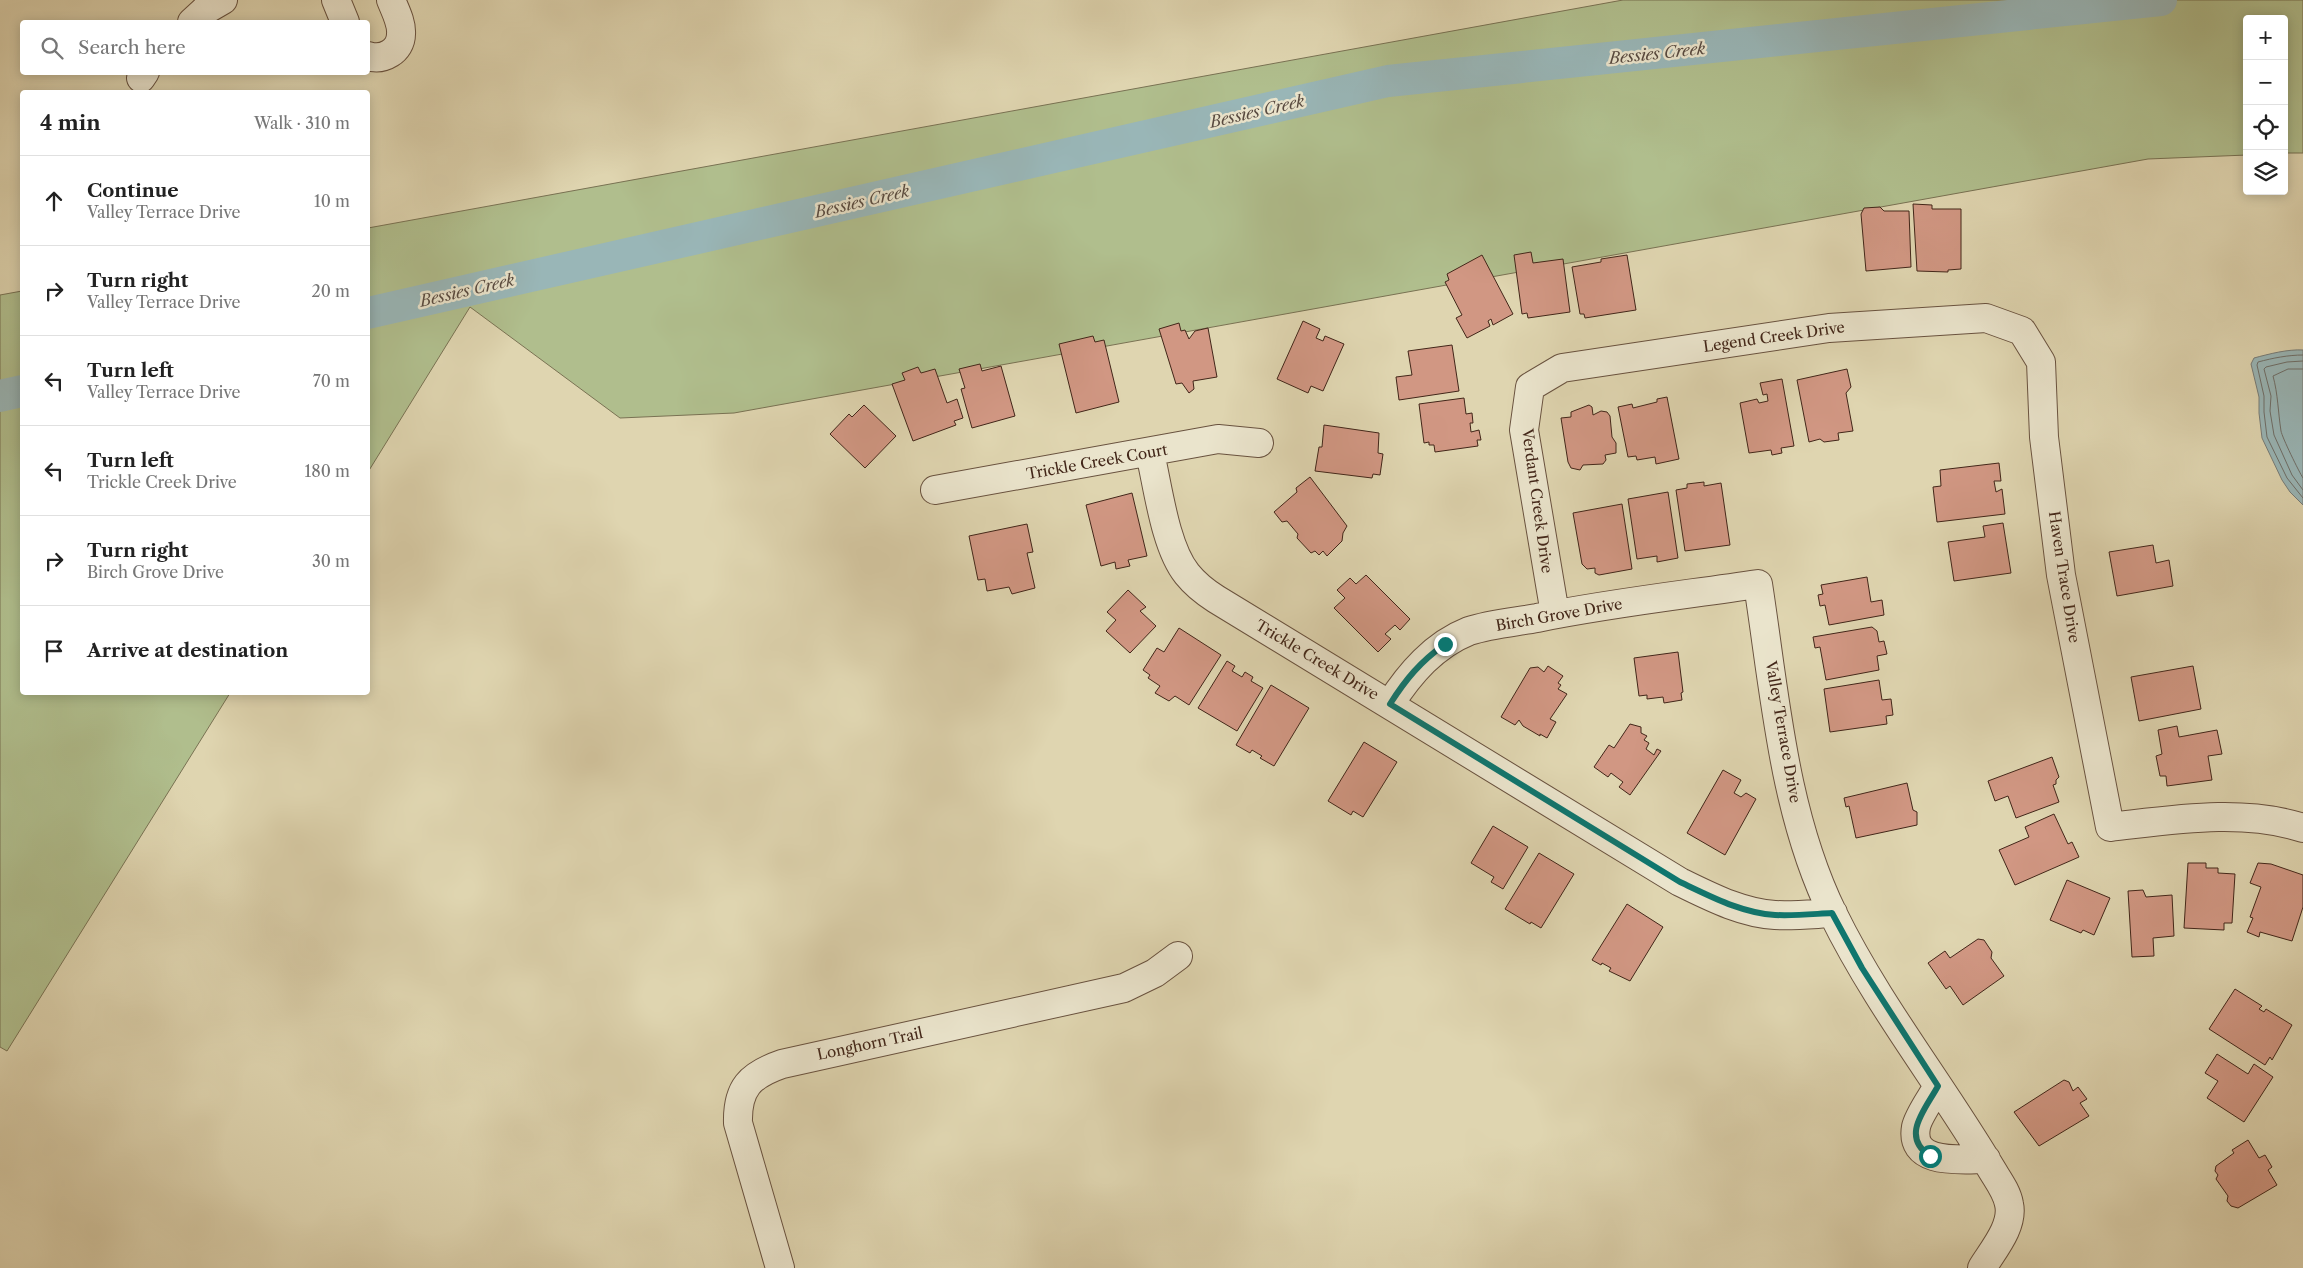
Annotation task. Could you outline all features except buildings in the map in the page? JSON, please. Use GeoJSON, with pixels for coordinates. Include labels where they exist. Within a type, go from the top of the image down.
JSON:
{"type":"FeatureCollection","features":[{"type":"Feature","properties":{"kind":"street"},"geometry":{"type":"LineString","coordinates":[[194,20],[204,11],[223,0]]}},
{"type":"Feature","properties":{"kind":"street"},"geometry":{"type":"LineString","coordinates":[[336,0],[344,20]]}},
{"type":"Feature","properties":{"kind":"street"},"geometry":{"type":"LineString","coordinates":[[370,56],[381,58],[389,54],[400,42],[400,26],[391,0]]}},
{"type":"Feature","properties":{"kind":"street","name":"Legend Creek Drive"},"geometry":{"type":"LineString","coordinates":[[1530,387],[1562,368],[1829,328],[1986,318],[2022,330]]}},
{"type":"Feature","properties":{"kind":"street","name":"Haven Trace Drive"},"geometry":{"type":"LineString","coordinates":[[2022,330],[2041,362],[2044,437],[2061,575],[2110,827],[2181,820],[2230,818],[2266,820],[2303,828]]}},
{"type":"Feature","properties":{"kind":"street","name":"Verdant Creek Drive"},"geometry":{"type":"LineString","coordinates":[[1530,387],[1524,430],[1555,614]]}},
{"type":"Feature","properties":{"kind":"street","name":"Trickle Creek Court"},"geometry":{"type":"LineString","coordinates":[[935,490],[1150,453],[1218,439],[1259,443]]}},
{"type":"Feature","properties":{"kind":"street","name":"Trickle Creek Drive"},"geometry":{"type":"LineString","coordinates":[[1150,453],[1169,537],[1176,558],[1186,574],[1199,587],[1216,599],[1680,882],[1732,905],[1773,915],[1832,913]]}},
{"type":"Feature","properties":{"kind":"street","name":"Birch Grove Drive"},"geometry":{"type":"LineString","coordinates":[[1390,704],[1404,682],[1422,661],[1445,644],[1470,631],[1555,614],[1758,584]]}},
{"type":"Feature","properties":{"kind":"street","name":"Valley Terrace Drive"},"geometry":{"type":"LineString","coordinates":[[1758,584],[1786,762],[1799,819],[1815,871],[1832,913],[1862,968],[1986,1159],[2006,1193],[2010,1205],[2009,1218],[2004,1233],[1982,1268]]}},
{"type":"Feature","properties":{"kind":"street","name":"Longhorn Trail"},"geometry":{"type":"LineString","coordinates":[[780,1268],[738,1123],[738,1104],[746,1086],[761,1071],[782,1064],[1124,988],[1155,973],[1178,956]]}},
{"type":"Feature","properties":{"kind":"street"},"geometry":{"type":"LineString","coordinates":[[1938,1086],[1916,1126],[1915,1139],[1920,1149],[1930,1156],[1942,1159],[1986,1159]]}},
{"type":"Feature","properties":{"kind":"green space"},"geometry":{"type":"Polygon","coordinates":[[[1623,0],[2303,0],[2303,153],[2288,153],[2288,15],[2243,15],[2243,155],[2148,159],[734,413],[620,418],[470,307],[370,469],[370,228],[1623,0]]]}},
{"type":"Feature","properties":{"kind":"green space"},"geometry":{"type":"Polygon","coordinates":[[[20,291],[20,695],[229,695],[7,1051],[0,1047],[0,295],[20,291]]]}},
{"type":"Feature","properties":{"kind":"water"},"geometry":{"type":"Polygon","coordinates":[[[2303,350],[2303,505],[2290,492],[2282,480],[2262,438],[2259,397],[2251,364],[2254,358],[2272,353],[2303,350]]]}},
{"type":"Feature","properties":{"kind":"waterway","name":"Bessies Creek"},"geometry":{"type":"LineString","coordinates":[[370,313],[1388,81],[2161,0]]}},
{"type":"Feature","properties":{"kind":"waterway","name":"Bessies Creek"},"geometry":{"type":"LineString","coordinates":[[0,396],[20,391]]}},
{"type":"Feature","properties":{"kind":"route"},"geometry":{"type":"LineString","coordinates":[[1445,644],[1422,661],[1404,682],[1390,704],[1680,882],[1732,905],[1773,915],[1832,913],[1862,968],[1938,1086],[1916,1126],[1915,1139],[1920,1149],[1930,1156]]}}]}
